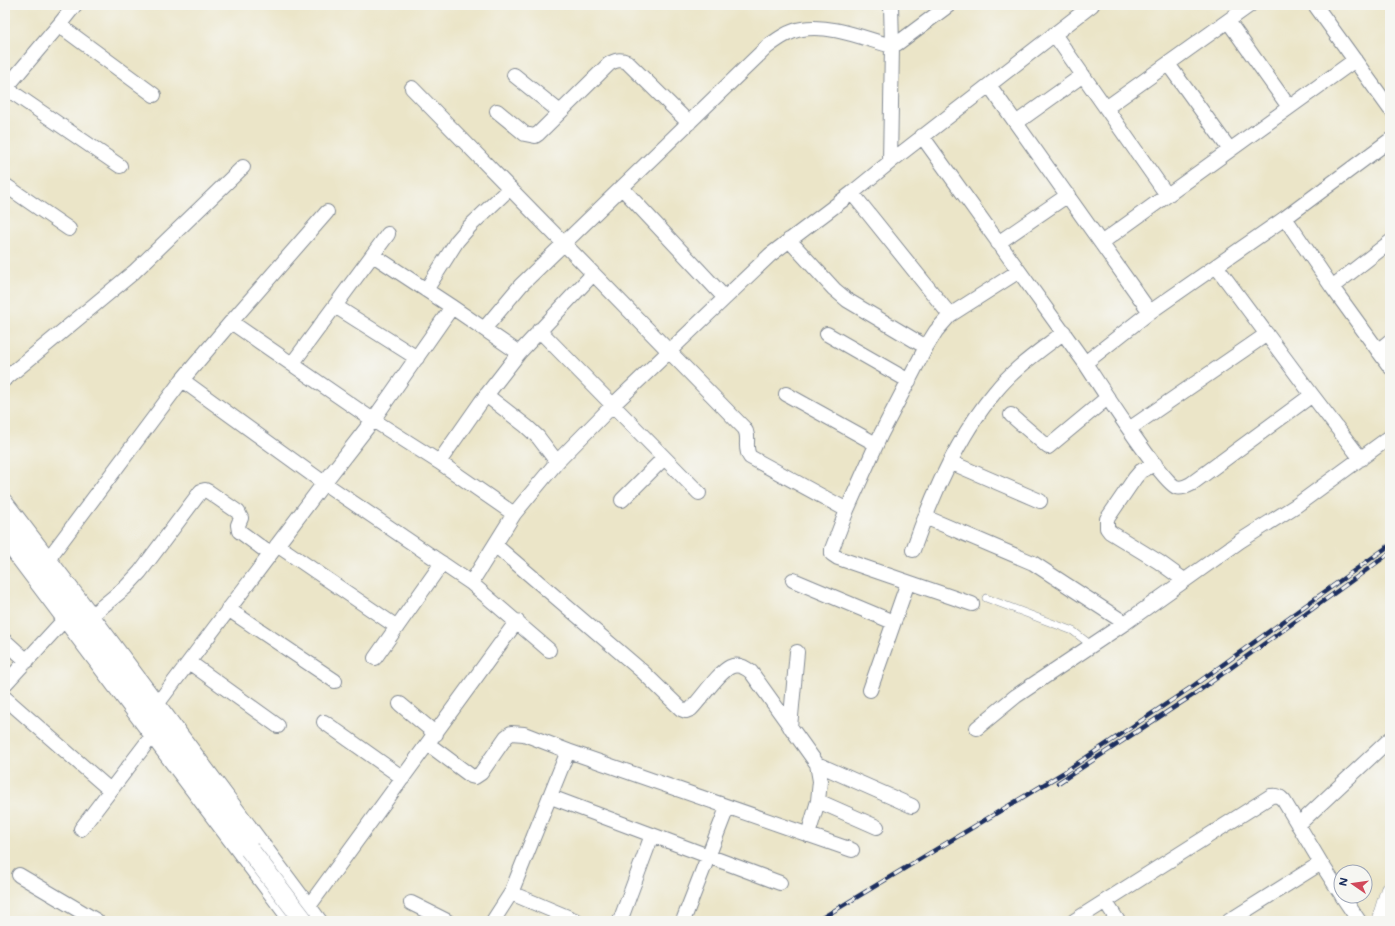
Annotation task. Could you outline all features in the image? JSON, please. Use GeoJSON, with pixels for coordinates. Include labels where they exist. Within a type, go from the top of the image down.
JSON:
{"type":"FeatureCollection","features":[{"type":"Feature","properties":{"kind":"main road"},"geometry":{"type":"LineString","coordinates":[[5,521],[298,917]]}},
{"type":"Feature","properties":{"kind":"main road"},"geometry":{"type":"LineString","coordinates":[[1381,921],[1390,891]]}},
{"type":"Feature","properties":{"kind":"street"},"geometry":{"type":"LineString","coordinates":[[75,5],[6,88],[120,166]]}},
{"type":"Feature","properties":{"kind":"street"},"geometry":{"type":"LineString","coordinates":[[890,162],[892,46],[891,5]]}},
{"type":"Feature","properties":{"kind":"street"},"geometry":{"type":"LineString","coordinates":[[484,329],[521,285],[767,47],[784,35],[801,29],[818,28],[892,46],[949,5]]}},
{"type":"Feature","properties":{"kind":"street"},"geometry":{"type":"LineString","coordinates":[[471,583],[514,514],[557,462],[613,405],[770,255],[852,193],[922,136],[1092,5]]}},
{"type":"Feature","properties":{"kind":"street"},"geometry":{"type":"LineString","coordinates":[[1106,108],[1250,5]]}},
{"type":"Feature","properties":{"kind":"street"},"geometry":{"type":"LineString","coordinates":[[1315,5],[1390,109]]}},
{"type":"Feature","properties":{"kind":"street"},"geometry":{"type":"LineString","coordinates":[[1228,21],[1289,107]]}},
{"type":"Feature","properties":{"kind":"street"},"geometry":{"type":"LineString","coordinates":[[59,25],[154,95]]}},
{"type":"Feature","properties":{"kind":"street"},"geometry":{"type":"LineString","coordinates":[[1054,34],[1167,195]]}},
{"type":"Feature","properties":{"kind":"street"},"geometry":{"type":"LineString","coordinates":[[497,111],[525,134],[535,136],[609,64],[616,60],[622,60],[627,62],[689,123]]}},
{"type":"Feature","properties":{"kind":"street"},"geometry":{"type":"LineString","coordinates":[[1101,243],[1355,60]]}},
{"type":"Feature","properties":{"kind":"street"},"geometry":{"type":"LineString","coordinates":[[1168,64],[1230,150]]}},
{"type":"Feature","properties":{"kind":"street"},"geometry":{"type":"LineString","coordinates":[[514,75],[560,112]]}},
{"type":"Feature","properties":{"kind":"street"},"geometry":{"type":"LineString","coordinates":[[1016,123],[1083,75]]}},
{"type":"Feature","properties":{"kind":"street"},"geometry":{"type":"LineString","coordinates":[[989,85],[1150,312]]}},
{"type":"Feature","properties":{"kind":"street"},"geometry":{"type":"LineString","coordinates":[[412,88],[747,431],[748,438],[746,448],[750,457],[848,510]]}},
{"type":"Feature","properties":{"kind":"street"},"geometry":{"type":"LineString","coordinates":[[922,136],[998,243],[1064,332],[1107,398],[1170,484],[1176,487],[1184,487],[1197,480],[1312,395]]}},
{"type":"Feature","properties":{"kind":"street"},"geometry":{"type":"LineString","coordinates":[[1085,363],[1150,312],[1285,218],[1389,142]]}},
{"type":"Feature","properties":{"kind":"street"},"geometry":{"type":"LineString","coordinates":[[5,380],[134,272],[243,167]]}},
{"type":"Feature","properties":{"kind":"street"},"geometry":{"type":"LineString","coordinates":[[5,185],[69,229]]}},
{"type":"Feature","properties":{"kind":"street"},"geometry":{"type":"LineString","coordinates":[[426,290],[457,241],[470,226],[510,188]]}},
{"type":"Feature","properties":{"kind":"street"},"geometry":{"type":"LineString","coordinates":[[622,188],[725,298]]}},
{"type":"Feature","properties":{"kind":"street"},"geometry":{"type":"LineString","coordinates":[[852,193],[950,315]]}},
{"type":"Feature","properties":{"kind":"street"},"geometry":{"type":"LineString","coordinates":[[998,243],[1068,196]]}},
{"type":"Feature","properties":{"kind":"street"},"geometry":{"type":"LineString","coordinates":[[49,558],[182,380],[326,212]]}},
{"type":"Feature","properties":{"kind":"street"},"geometry":{"type":"LineString","coordinates":[[1285,218],[1332,287],[1390,367]]}},
{"type":"Feature","properties":{"kind":"street"},"geometry":{"type":"LineString","coordinates":[[292,364],[388,234]]}},
{"type":"Feature","properties":{"kind":"street"},"geometry":{"type":"LineString","coordinates":[[789,240],[834,289],[847,300],[926,347]]}},
{"type":"Feature","properties":{"kind":"street"},"geometry":{"type":"LineString","coordinates":[[1332,287],[1390,242]]}},
{"type":"Feature","properties":{"kind":"street"},"geometry":{"type":"LineString","coordinates":[[373,255],[519,353]]}},
{"type":"Feature","properties":{"kind":"street"},"geometry":{"type":"LineString","coordinates":[[1216,266],[1360,459]]}},
{"type":"Feature","properties":{"kind":"street"},"geometry":{"type":"LineString","coordinates":[[972,604],[834,556],[832,554],[832,550],[876,444],[926,347],[936,331],[950,315],[1020,271]]}},
{"type":"Feature","properties":{"kind":"street"},"geometry":{"type":"LineString","coordinates":[[439,462],[486,395],[519,353],[593,274]]}},
{"type":"Feature","properties":{"kind":"street"},"geometry":{"type":"LineString","coordinates":[[335,306],[417,358]]}},
{"type":"Feature","properties":{"kind":"street"},"geometry":{"type":"LineString","coordinates":[[158,703],[324,482],[373,420],[452,307]]}},
{"type":"Feature","properties":{"kind":"street"},"geometry":{"type":"LineString","coordinates":[[231,322],[373,420],[439,462],[514,514]]}},
{"type":"Feature","properties":{"kind":"street"},"geometry":{"type":"LineString","coordinates":[[540,330],[699,493]]}},
{"type":"Feature","properties":{"kind":"street"},"geometry":{"type":"LineString","coordinates":[[913,550],[925,517],[950,462],[972,423],[995,391],[1022,364],[1064,332]]}},
{"type":"Feature","properties":{"kind":"street"},"geometry":{"type":"LineString","coordinates":[[827,334],[909,381]]}},
{"type":"Feature","properties":{"kind":"street"},"geometry":{"type":"LineString","coordinates":[[1129,429],[1267,334]]}},
{"type":"Feature","properties":{"kind":"street"},"geometry":{"type":"LineString","coordinates":[[1378,351],[1390,341]]}},
{"type":"Feature","properties":{"kind":"street"},"geometry":{"type":"LineString","coordinates":[[182,380],[324,482],[471,583],[549,650]]}},
{"type":"Feature","properties":{"kind":"street"},"geometry":{"type":"LineString","coordinates":[[786,394],[876,444]]}},
{"type":"Feature","properties":{"kind":"street"},"geometry":{"type":"LineString","coordinates":[[486,395],[538,437],[557,462]]}},
{"type":"Feature","properties":{"kind":"street"},"geometry":{"type":"LineString","coordinates":[[1010,415],[1048,447],[1107,398]]}},
{"type":"Feature","properties":{"kind":"street"},"geometry":{"type":"LineString","coordinates":[[977,728],[1016,696],[1240,541],[1297,505],[1390,437]]}},
{"type":"Feature","properties":{"kind":"street"},"geometry":{"type":"LineString","coordinates":[[622,500],[664,458]]}},
{"type":"Feature","properties":{"kind":"street"},"geometry":{"type":"LineString","coordinates":[[950,462],[1040,501]]}},
{"type":"Feature","properties":{"kind":"street"},"geometry":{"type":"LineString","coordinates":[[1155,464],[1142,471],[1135,478],[1107,519],[1106,528],[1110,532],[1160,562],[1184,580]]}},
{"type":"Feature","properties":{"kind":"street"},"geometry":{"type":"LineString","coordinates":[[92,615],[126,587],[140,572],[201,491],[205,490],[238,512],[241,518],[238,525],[240,531],[274,549],[397,627]]}},
{"type":"Feature","properties":{"kind":"street"},"geometry":{"type":"LineString","coordinates":[[5,501],[158,703],[298,917]]}},
{"type":"Feature","properties":{"kind":"street"},"geometry":{"type":"LineString","coordinates":[[925,517],[1033,563],[1124,622]]}},
{"type":"Feature","properties":{"kind":"street"},"geometry":{"type":"LineString","coordinates":[[5,541],[152,736],[298,917],[320,921]]}},
{"type":"Feature","properties":{"kind":"street"},"geometry":{"type":"LineString","coordinates":[[494,545],[631,661],[681,709],[686,711],[691,709],[720,676],[730,667],[738,665],[745,667],[817,764],[820,781],[818,800],[808,835]]}},
{"type":"Feature","properties":{"kind":"street"},"geometry":{"type":"LineString","coordinates":[[375,658],[442,562]]}},
{"type":"Feature","properties":{"kind":"street"},"geometry":{"type":"LineString","coordinates":[[793,580],[893,622]]}},
{"type":"Feature","properties":{"kind":"street"},"geometry":{"type":"LineString","coordinates":[[870,690],[908,582]]}},
{"type":"Feature","properties":{"kind":"street"},"geometry":{"type":"LineString","coordinates":[[228,609],[335,681]]}},
{"type":"Feature","properties":{"kind":"street"},"geometry":{"type":"LineString","coordinates":[[5,684],[64,620]]}},
{"type":"Feature","properties":{"kind":"street"},"geometry":{"type":"LineString","coordinates":[[298,917],[432,739],[517,621]]}},
{"type":"Feature","properties":{"kind":"street"},"geometry":{"type":"LineString","coordinates":[[5,641],[27,661]]}},
{"type":"Feature","properties":{"kind":"street"},"geometry":{"type":"LineString","coordinates":[[790,727],[797,652]]}},
{"type":"Feature","properties":{"kind":"street"},"geometry":{"type":"LineString","coordinates":[[189,662],[278,726]]}},
{"type":"Feature","properties":{"kind":"street"},"geometry":{"type":"LineString","coordinates":[[5,698],[110,790]]}},
{"type":"Feature","properties":{"kind":"street"},"geometry":{"type":"LineString","coordinates":[[400,704],[432,739],[472,776],[475,777],[481,773],[506,737],[511,733],[524,734],[727,808],[852,850]]}},
{"type":"Feature","properties":{"kind":"street"},"geometry":{"type":"LineString","coordinates":[[324,722],[403,778]]}},
{"type":"Feature","properties":{"kind":"street"},"geometry":{"type":"LineString","coordinates":[[80,829],[152,736]]}},
{"type":"Feature","properties":{"kind":"street"},"geometry":{"type":"LineString","coordinates":[[1298,825],[1390,739]]}},
{"type":"Feature","properties":{"kind":"street"},"geometry":{"type":"LineString","coordinates":[[493,921],[511,893],[551,797],[568,751]]}},
{"type":"Feature","properties":{"kind":"street"},"geometry":{"type":"LineString","coordinates":[[817,764],[912,806]]}},
{"type":"Feature","properties":{"kind":"street"},"geometry":{"type":"LineString","coordinates":[[1074,921],[1271,796],[1276,795],[1281,797],[1333,881]]}},
{"type":"Feature","properties":{"kind":"street"},"geometry":{"type":"LineString","coordinates":[[551,797],[780,883]]}},
{"type":"Feature","properties":{"kind":"street"},"geometry":{"type":"LineString","coordinates":[[818,800],[877,827]]}},
{"type":"Feature","properties":{"kind":"street"},"geometry":{"type":"LineString","coordinates":[[683,921],[727,808]]}},
{"type":"Feature","properties":{"kind":"street"},"geometry":{"type":"LineString","coordinates":[[620,921],[652,835]]}},
{"type":"Feature","properties":{"kind":"street"},"geometry":{"type":"LineString","coordinates":[[1229,921],[1321,863]]}},
{"type":"Feature","properties":{"kind":"street"},"geometry":{"type":"LineString","coordinates":[[19,875],[97,921]]}},
{"type":"Feature","properties":{"kind":"street"},"geometry":{"type":"LineString","coordinates":[[511,893],[577,921]]}},
{"type":"Feature","properties":{"kind":"street"},"geometry":{"type":"LineString","coordinates":[[1105,901],[1118,921]]}},
{"type":"Feature","properties":{"kind":"street"},"geometry":{"type":"LineString","coordinates":[[411,902],[447,921]]}},
{"type":"Feature","properties":{"kind":"street"},"geometry":{"type":"LineString","coordinates":[[1348,904],[1359,921]]}},
{"type":"Feature","properties":{"kind":"lane"},"geometry":{"type":"LineString","coordinates":[[986,598],[1073,631],[1091,645]]}},
{"type":"Feature","properties":{"kind":"railway"},"geometry":{"type":"LineString","coordinates":[[817,921],[1063,773],[1193,686],[1390,545]]}},
{"type":"Feature","properties":{"kind":"railway"},"geometry":{"type":"LineString","coordinates":[[1058,783],[1196,693],[1390,553]]}}]}
